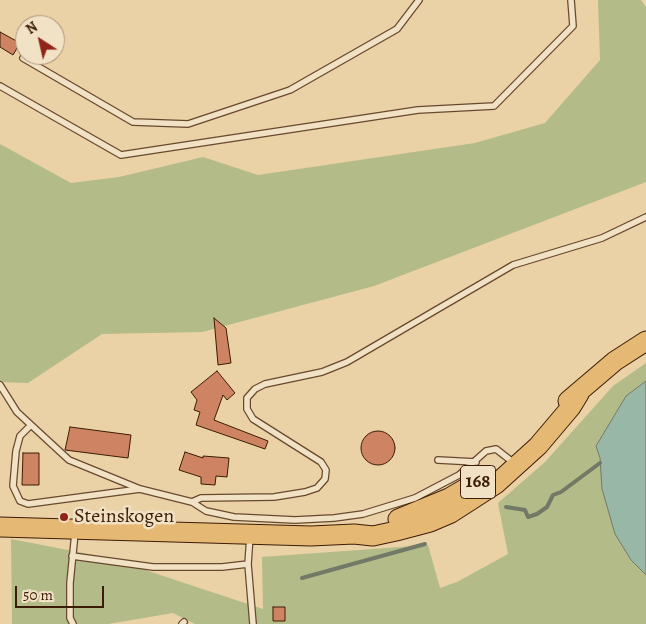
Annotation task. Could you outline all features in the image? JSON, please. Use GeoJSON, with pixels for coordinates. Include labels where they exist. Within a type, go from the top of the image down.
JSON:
{"type":"FeatureCollection","features":[{"type":"Feature","properties":{"kind":"main road","name":"168"},"geometry":{"type":"LineString","coordinates":[[0,527],[250,534],[354,534],[373,536],[430,522],[470,502],[513,462],[552,430],[579,394],[615,361],[646,341]]}},
{"type":"Feature","properties":{"kind":"lane"},"geometry":{"type":"LineString","coordinates":[[34,65],[133,122],[188,124],[290,90],[397,29],[419,0]]}},
{"type":"Feature","properties":{"kind":"lane"},"geometry":{"type":"LineString","coordinates":[[0,86],[121,155],[418,110],[494,106],[573,26],[571,0]]}},
{"type":"Feature","properties":{"kind":"lane"},"geometry":{"type":"LineString","coordinates":[[192,502],[201,498],[274,497],[305,492],[317,488],[325,479],[326,470],[321,462],[253,419],[247,409],[247,398],[255,389],[264,384],[322,372],[347,362],[513,265],[602,238],[646,217]]}},
{"type":"Feature","properties":{"kind":"lane"},"geometry":{"type":"LineString","coordinates":[[0,385],[17,412],[69,460],[140,489],[192,502],[206,511],[234,517],[295,520],[363,514],[414,498],[459,475],[476,462],[486,451],[496,449],[513,462]]}},
{"type":"Feature","properties":{"kind":"lane"},"geometry":{"type":"LineString","coordinates":[[30,426],[20,436],[16,451],[13,486],[20,501],[28,504],[140,489]]}},
{"type":"Feature","properties":{"kind":"lane"},"geometry":{"type":"LineString","coordinates":[[438,460],[476,462]]}},
{"type":"Feature","properties":{"kind":"lane"},"geometry":{"type":"LineString","coordinates":[[73,624],[70,618],[70,583],[75,528]]}},
{"type":"Feature","properties":{"kind":"lane"},"geometry":{"type":"LineString","coordinates":[[250,534],[248,564],[253,624]]}},
{"type":"Feature","properties":{"kind":"lane"},"geometry":{"type":"LineString","coordinates":[[72,556],[154,567],[222,567],[248,564]]}},
{"type":"Feature","properties":{"kind":"green space"},"geometry":{"type":"Polygon","coordinates":[[[598,0],[641,0],[646,7],[646,182],[374,286],[202,332],[102,334],[28,383],[0,382],[0,144],[71,183],[119,177],[203,157],[258,175],[475,143],[545,123],[600,60],[598,0]]]}},
{"type":"Feature","properties":{"kind":"green space"},"geometry":{"type":"Polygon","coordinates":[[[646,363],[646,381],[626,396],[596,446],[631,560],[646,575],[646,624],[195,624],[173,613],[108,624],[12,624],[11,539],[109,558],[263,609],[262,557],[428,545],[440,588],[457,582],[508,554],[498,503],[545,462],[613,386],[646,363]]]}},
{"type":"Feature","properties":{"kind":"shaded area"},"geometry":{"type":"Polygon","coordinates":[[[646,381],[646,575],[631,560],[615,534],[602,489],[600,458],[596,446],[626,396],[646,381]]]}},
{"type":"Feature","properties":{"kind":"building"},"geometry":{"type":"Polygon","coordinates":[[[0,32],[15,40],[15,52],[13,55],[0,47],[0,32]]]}},
{"type":"Feature","properties":{"kind":"building"},"geometry":{"type":"Polygon","coordinates":[[[214,318],[226,328],[231,363],[218,365],[214,318]]]}},
{"type":"Feature","properties":{"kind":"building"},"geometry":{"type":"Polygon","coordinates":[[[217,371],[235,393],[227,400],[223,395],[214,420],[268,441],[265,449],[196,425],[200,412],[194,410],[197,400],[191,392],[217,371]]]}},
{"type":"Feature","properties":{"kind":"building"},"geometry":{"type":"Polygon","coordinates":[[[70,427],[131,435],[128,458],[65,450],[70,427]]]}},
{"type":"Feature","properties":{"kind":"building"},"geometry":{"type":"Polygon","coordinates":[[[378,431],[385,432],[390,436],[394,441],[394,455],[390,460],[385,464],[378,465],[371,464],[366,460],[362,455],[361,448],[362,441],[366,436],[371,432],[378,431]]]}},
{"type":"Feature","properties":{"kind":"building"},"geometry":{"type":"Polygon","coordinates":[[[185,452],[203,458],[203,456],[229,458],[227,477],[216,476],[215,485],[201,484],[201,477],[179,470],[185,452]]]}},
{"type":"Feature","properties":{"kind":"building"},"geometry":{"type":"Polygon","coordinates":[[[23,453],[39,453],[39,485],[22,485],[23,453]]]}},
{"type":"Feature","properties":{"kind":"building"},"geometry":{"type":"Polygon","coordinates":[[[273,607],[285,607],[285,621],[273,621],[273,607]]]}},
{"type":"Feature","properties":{"kind":"waterway"},"geometry":{"type":"LineString","coordinates":[[506,507],[525,510],[528,517],[537,514],[547,507],[553,495],[561,492],[600,463]]}},
{"type":"Feature","properties":{"kind":"waterway"},"geometry":{"type":"LineString","coordinates":[[302,578],[425,544]]}},
{"type":"Feature","properties":{"kind":"place","name":"Steinskogen"},"geometry":{"type":"Point","coordinates":[64,517]}}]}
